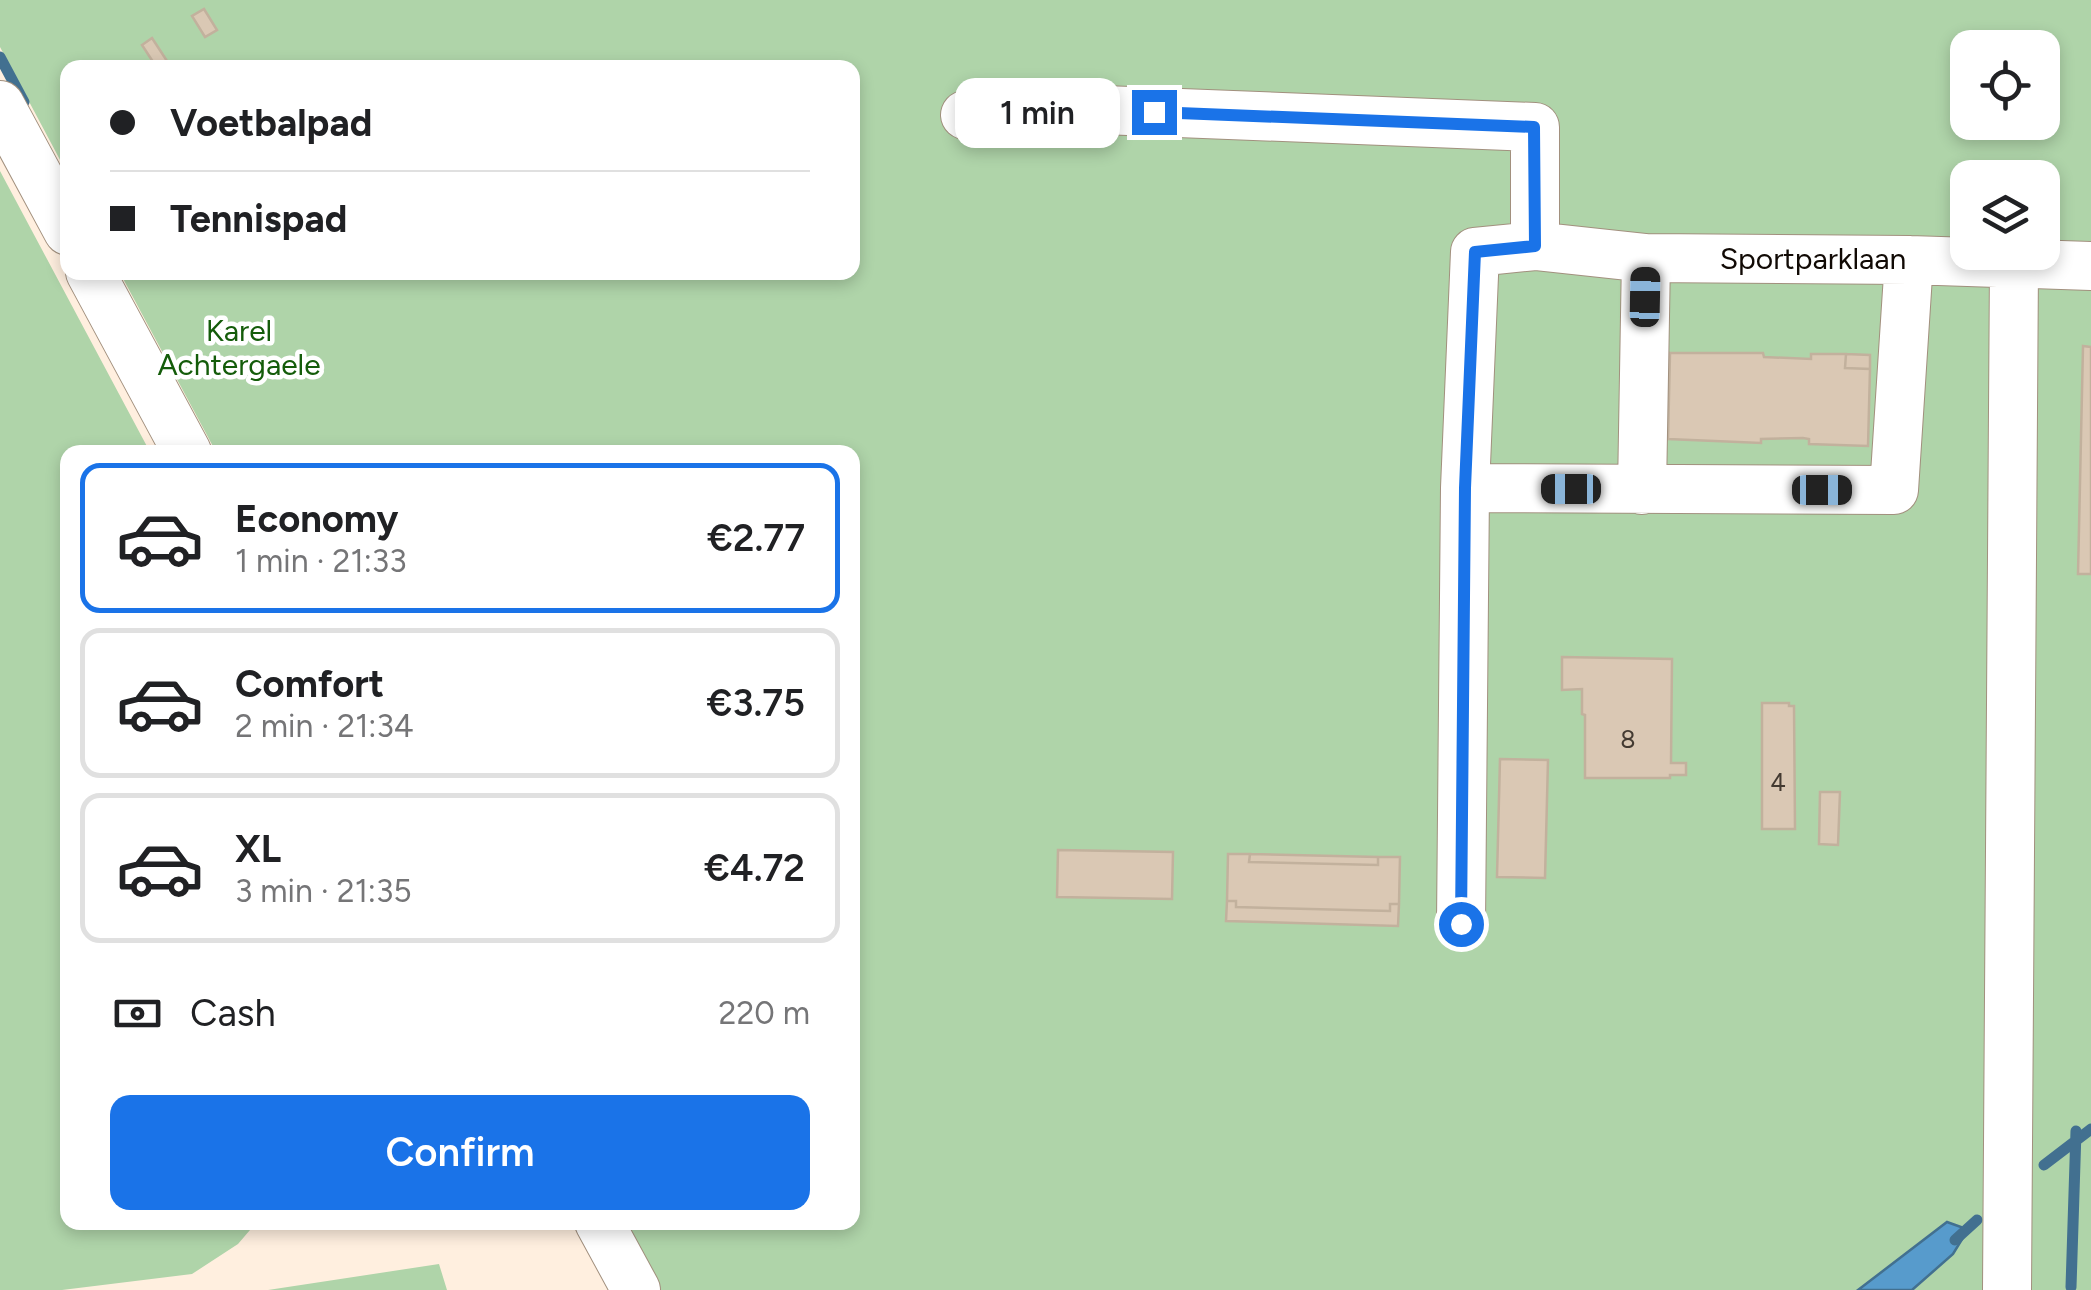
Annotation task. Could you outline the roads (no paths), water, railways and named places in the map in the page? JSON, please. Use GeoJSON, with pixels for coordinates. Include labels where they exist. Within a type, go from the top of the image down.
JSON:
{"type":"FeatureCollection","features":[{"type":"Feature","properties":{"kind":"street"},"geometry":{"type":"LineString","coordinates":[[0,104],[60,216]]}},
{"type":"Feature","properties":{"kind":"street"},"geometry":{"type":"LineString","coordinates":[[966,115],[1078,109],[1534,127],[1535,246]]}},
{"type":"Feature","properties":{"kind":"street","name":"Sportparklaan"},"geometry":{"type":"LineString","coordinates":[[1465,488],[1475,252],[1535,246],[1646,258],[1950,262]]}},
{"type":"Feature","properties":{"kind":"street"},"geometry":{"type":"LineString","coordinates":[[1642,490],[1646,258]]}},
{"type":"Feature","properties":{"kind":"street"},"geometry":{"type":"LineString","coordinates":[[1461,924],[1465,488],[1894,490],[1909,260]]}},
{"type":"Feature","properties":{"kind":"street","name":"Sportparklaan"},"geometry":{"type":"LineString","coordinates":[[2060,265],[2091,266]]}},
{"type":"Feature","properties":{"kind":"street"},"geometry":{"type":"LineString","coordinates":[[2007,1290],[2014,270]]}},
{"type":"Feature","properties":{"kind":"street"},"geometry":{"type":"LineString","coordinates":[[94,280],[183,445]]}},
{"type":"Feature","properties":{"kind":"street"},"geometry":{"type":"LineString","coordinates":[[603,1230],[628,1287]]}},
{"type":"Feature","properties":{"kind":"water"},"geometry":{"type":"Polygon","coordinates":[[[1947,1222],[1961,1227],[1964,1236],[1953,1254],[1912,1290],[1858,1290],[1947,1222]]]}},
{"type":"Feature","properties":{"kind":"waterway"},"geometry":{"type":"LineString","coordinates":[[0,57],[24,102]]}},
{"type":"Feature","properties":{"kind":"waterway"},"geometry":{"type":"LineString","coordinates":[[2044,1165],[2091,1129]]}},
{"type":"Feature","properties":{"kind":"waterway"},"geometry":{"type":"LineString","coordinates":[[2071,1287],[2076,1131]]}},
{"type":"Feature","properties":{"kind":"waterway"},"geometry":{"type":"LineString","coordinates":[[1955,1240],[1977,1220]]}},
{"type":"Feature","properties":{"kind":"park label","name":"Karel Achtergaele"},"geometry":{"type":"Point","coordinates":[239,348]}}]}
